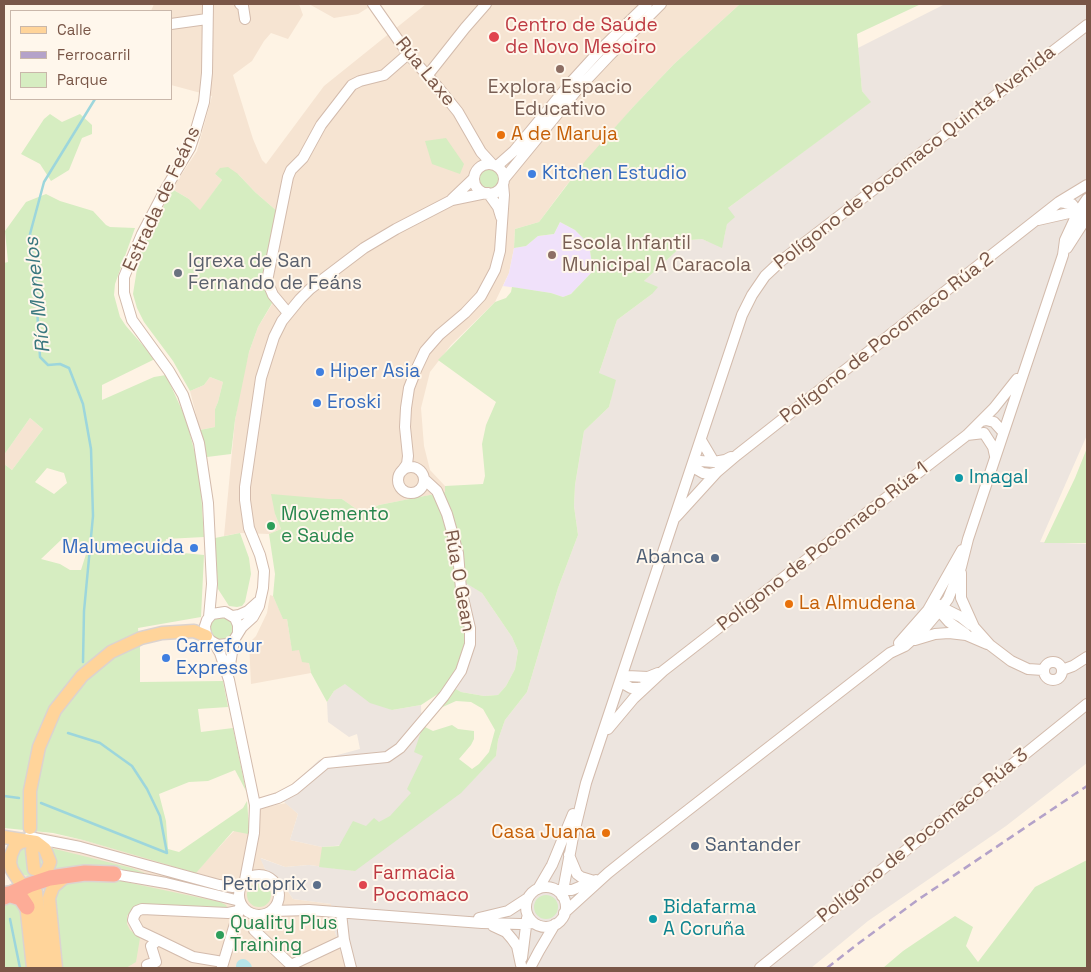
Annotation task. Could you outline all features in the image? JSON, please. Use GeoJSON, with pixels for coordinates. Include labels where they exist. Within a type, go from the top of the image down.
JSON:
{"type":"FeatureCollection","features":[{"type":"Feature","properties":{"kind":"highway"},"geometry":{"type":"LineString","coordinates":[[5,895],[27,888],[42,880],[85,874],[114,874]]}},
{"type":"Feature","properties":{"kind":"highway"},"geometry":{"type":"LineString","coordinates":[[5,895],[21,898],[27,907]]}},
{"type":"Feature","properties":{"kind":"main road"},"geometry":{"type":"LineString","coordinates":[[194,631],[207,620]]}},
{"type":"Feature","properties":{"kind":"main road"},"geometry":{"type":"LineString","coordinates":[[30,828],[30,791],[39,747],[56,710],[67,694],[96,663],[126,644],[152,635],[194,631],[210,639]]}},
{"type":"Feature","properties":{"kind":"main road"},"geometry":{"type":"LineString","coordinates":[[4,836],[30,845],[39,843],[48,853],[49,866],[47,870],[37,873]]}},
{"type":"Feature","properties":{"kind":"main road"},"geometry":{"type":"LineString","coordinates":[[30,845],[22,842],[16,846],[10,859],[10,866],[27,888],[45,968]]}},
{"type":"Feature","properties":{"kind":"main road"},"geometry":{"type":"LineString","coordinates":[[56,968],[49,898],[53,886],[66,876]]}},
{"type":"Feature","properties":{"kind":"main road"},"geometry":{"type":"LineString","coordinates":[[27,888],[33,968]]}},
{"type":"Feature","properties":{"kind":"street","name":"Estrada de Feáns"},"geometry":{"type":"LineString","coordinates":[[208,4],[208,73],[204,102],[196,133],[190,148],[142,234],[124,277],[124,293],[132,320],[177,384],[188,407],[199,443],[208,503],[212,584],[205,629],[210,639]]}},
{"type":"Feature","properties":{"kind":"street"},"geometry":{"type":"LineString","coordinates":[[240,4],[243,6],[245,19]]}},
{"type":"Feature","properties":{"kind":"street","name":"Rúa Laxe"},"geometry":{"type":"LineString","coordinates":[[373,4],[404,58],[427,76],[458,112],[474,140],[494,165]]}},
{"type":"Feature","properties":{"kind":"street"},"geometry":{"type":"LineString","coordinates":[[427,76],[464,28],[486,4]]}},
{"type":"Feature","properties":{"kind":"street"},"geometry":{"type":"LineString","coordinates":[[452,200],[482,166],[494,165],[514,151],[572,81],[647,4]]}},
{"type":"Feature","properties":{"kind":"street"},"geometry":{"type":"LineString","coordinates":[[210,639],[227,644],[236,636],[256,612],[263,588],[264,571],[249,528],[244,500],[244,487],[261,378],[274,337],[288,312],[310,289],[364,248],[396,229],[452,200],[496,192],[578,90],[661,4]]}},
{"type":"Feature","properties":{"kind":"street"},"geometry":{"type":"LineString","coordinates":[[172,24],[207,19]]}},
{"type":"Feature","properties":{"kind":"street","name":"Polígono de Pocomaco Quinta Avenida"},"geometry":{"type":"LineString","coordinates":[[538,889],[552,865],[586,783],[742,315],[752,294],[781,261],[1087,25]]}},
{"type":"Feature","properties":{"kind":"street"},"geometry":{"type":"LineString","coordinates":[[288,312],[273,295],[267,281],[288,176],[291,170],[303,158],[321,125],[352,85],[360,80],[384,75],[404,58]]}},
{"type":"Feature","properties":{"kind":"street","name":"Rúa Laxe"},"geometry":{"type":"LineString","coordinates":[[474,140],[475,176]]}},
{"type":"Feature","properties":{"kind":"street"},"geometry":{"type":"LineString","coordinates":[[408,448],[413,454],[418,470],[424,479],[420,490],[415,493],[404,491],[398,482],[399,476],[407,464],[408,448],[405,427],[409,388],[425,351],[439,335],[474,304],[495,270],[500,252],[504,195],[503,174],[494,165]]}},
{"type":"Feature","properties":{"kind":"street"},"geometry":{"type":"LineString","coordinates":[[475,176],[478,188],[487,193],[498,207],[501,218]]}},
{"type":"Feature","properties":{"kind":"street","name":"Polígono de Pocomaco Rúa 2"},"geometry":{"type":"LineString","coordinates":[[674,518],[715,467],[737,454],[1059,202],[1087,185]]}},
{"type":"Feature","properties":{"kind":"street"},"geometry":{"type":"LineString","coordinates":[[1066,240],[1084,212],[1087,199]]}},
{"type":"Feature","properties":{"kind":"street"},"geometry":{"type":"LineString","coordinates":[[1059,202],[1072,204],[1084,212]]}},
{"type":"Feature","properties":{"kind":"street"},"geometry":{"type":"LineString","coordinates":[[1063,255],[1081,227],[1080,215],[1084,212]]}},
{"type":"Feature","properties":{"kind":"street","name":"Polígono de Pocomaco Rúa 2"},"geometry":{"type":"LineString","coordinates":[[1037,221],[1084,212]]}},
{"type":"Feature","properties":{"kind":"street"},"geometry":{"type":"LineString","coordinates":[[990,645],[966,635],[949,622],[940,610],[940,601],[968,539],[1063,255],[1066,231],[1062,223],[1054,217]]}},
{"type":"Feature","properties":{"kind":"street","name":"Polígono de Pocomaco Rúa 1"},"geometry":{"type":"LineString","coordinates":[[601,738],[644,682],[663,671],[967,435],[1006,395],[1023,372]]}},
{"type":"Feature","properties":{"kind":"street"},"geometry":{"type":"LineString","coordinates":[[981,421],[994,422],[1003,432]]}},
{"type":"Feature","properties":{"kind":"street"},"geometry":{"type":"LineString","coordinates":[[967,435],[1003,432]]}},
{"type":"Feature","properties":{"kind":"street"},"geometry":{"type":"LineString","coordinates":[[984,433],[994,447],[995,457]]}},
{"type":"Feature","properties":{"kind":"street"},"geometry":{"type":"LineString","coordinates":[[701,440],[715,467]]}},
{"type":"Feature","properties":{"kind":"street","name":"Polígono de Pocomaco Rúa 2"},"geometry":{"type":"LineString","coordinates":[[693,463],[700,461],[715,467]]}},
{"type":"Feature","properties":{"kind":"street"},"geometry":{"type":"LineString","coordinates":[[402,471],[412,468],[418,470]]}},
{"type":"Feature","properties":{"kind":"street","name":"Rúa O Gean"},"geometry":{"type":"LineString","coordinates":[[255,805],[278,798],[294,789],[326,763],[387,757],[400,748],[444,696],[462,671],[467,658],[470,628],[461,589],[458,553],[447,514],[437,491],[424,479]]}},
{"type":"Feature","properties":{"kind":"street"},"geometry":{"type":"LineString","coordinates":[[524,967],[538,951],[564,913],[608,874],[890,653],[928,610],[957,567]]}},
{"type":"Feature","properties":{"kind":"street"},"geometry":{"type":"LineString","coordinates":[[957,567],[962,598],[966,612],[974,627]]}},
{"type":"Feature","properties":{"kind":"street","name":"Estrada de Feáns"},"geometry":{"type":"LineString","coordinates":[[212,584],[216,600],[238,625],[236,636]]}},
{"type":"Feature","properties":{"kind":"street"},"geometry":{"type":"LineString","coordinates":[[207,620],[216,612],[239,615],[248,611],[260,600]]}},
{"type":"Feature","properties":{"kind":"street"},"geometry":{"type":"LineString","coordinates":[[928,610],[945,609],[961,617],[974,627],[990,645],[1011,661],[1028,669],[1043,670],[1046,664],[1051,661],[1056,662],[1062,670],[1073,666],[1087,657]]}},
{"type":"Feature","properties":{"kind":"street"},"geometry":{"type":"LineString","coordinates":[[904,646],[924,629],[940,610]]}},
{"type":"Feature","properties":{"kind":"street"},"geometry":{"type":"LineString","coordinates":[[890,653],[919,638],[935,634],[966,635]]}},
{"type":"Feature","properties":{"kind":"street"},"geometry":{"type":"LineString","coordinates":[[229,680],[229,662],[236,636]]}},
{"type":"Feature","properties":{"kind":"street"},"geometry":{"type":"LineString","coordinates":[[210,639],[224,662],[229,680],[255,805],[256,817],[252,848],[244,883],[239,893],[240,905],[235,926],[222,965],[193,957],[158,940],[139,930],[133,920],[137,911],[149,909],[228,913],[240,905]]}},
{"type":"Feature","properties":{"kind":"street"},"geometry":{"type":"LineString","coordinates":[[621,678],[624,684],[631,688],[644,682],[627,660]]}},
{"type":"Feature","properties":{"kind":"street","name":"Polígono de Pocomaco Rúa 3"},"geometry":{"type":"LineString","coordinates":[[760,968],[1087,704]]}},
{"type":"Feature","properties":{"kind":"street","name":"Polígono de Pocomaco Quinta Avenida"},"geometry":{"type":"LineString","coordinates":[[560,892],[586,783]]}},
{"type":"Feature","properties":{"kind":"street"},"geometry":{"type":"LineString","coordinates":[[4,836],[26,837],[64,843],[219,885],[233,887],[244,883],[253,876],[262,875],[272,879],[278,887],[280,897],[272,911]]}},
{"type":"Feature","properties":{"kind":"street"},"geometry":{"type":"LineString","coordinates":[[252,848],[262,875]]}},
{"type":"Feature","properties":{"kind":"street"},"geometry":{"type":"LineString","coordinates":[[569,856],[577,874],[594,881]]}},
{"type":"Feature","properties":{"kind":"street"},"geometry":{"type":"LineString","coordinates":[[27,888],[37,873],[82,870],[166,883],[240,905],[250,913],[261,915],[272,911],[309,910],[482,923],[529,921],[547,927],[555,924]]}},
{"type":"Feature","properties":{"kind":"street"},"geometry":{"type":"LineString","coordinates":[[458,920],[496,915],[515,907],[538,889],[547,887],[560,892],[572,890],[608,874]]}},
{"type":"Feature","properties":{"kind":"street"},"geometry":{"type":"LineString","coordinates":[[560,892],[565,904],[564,913]]}},
{"type":"Feature","properties":{"kind":"street"},"geometry":{"type":"LineString","coordinates":[[280,897],[290,905],[309,910]]}},
{"type":"Feature","properties":{"kind":"street"},"geometry":{"type":"LineString","coordinates":[[524,967],[529,921],[526,904],[528,898]]}},
{"type":"Feature","properties":{"kind":"street"},"geometry":{"type":"LineString","coordinates":[[235,926],[240,919],[250,913]]}},
{"type":"Feature","properties":{"kind":"street"},"geometry":{"type":"LineString","coordinates":[[341,913],[344,940],[351,968]]}},
{"type":"Feature","properties":{"kind":"street"},"geometry":{"type":"LineString","coordinates":[[261,915],[255,924],[254,930],[292,965],[344,940]]}},
{"type":"Feature","properties":{"kind":"street"},"geometry":{"type":"LineString","coordinates":[[482,923],[498,928],[512,939],[517,946],[524,967]]}},
{"type":"Feature","properties":{"kind":"street"},"geometry":{"type":"LineString","coordinates":[[147,966],[156,962],[151,946],[158,940]]}},
{"type":"Feature","properties":{"kind":"shaded area"},"geometry":{"type":"Polygon","coordinates":[[[154,4],[299,4],[303,15],[288,39],[271,33],[252,61],[233,75],[253,139],[262,160],[266,164],[324,86],[426,4],[740,4],[674,64],[633,107],[565,187],[539,222],[515,229],[514,248],[509,273],[495,302],[451,345],[430,372],[421,408],[424,446],[430,470],[445,486],[446,492],[379,505],[362,513],[342,499],[329,499],[275,514],[281,529],[269,534],[240,533],[224,536],[235,420],[242,380],[258,327],[274,301],[266,289],[278,212],[238,174],[215,174],[222,180],[200,211],[189,199],[172,189],[197,151],[212,96],[172,85],[172,10],[151,10],[154,4]]]}},
{"type":"Feature","properties":{"kind":"shaded area"},"geometry":{"type":"Polygon","coordinates":[[[309,4],[374,4],[358,14],[334,18],[309,4]]]}},
{"type":"Feature","properties":{"kind":"shaded area"},"geometry":{"type":"Polygon","coordinates":[[[945,4],[1087,4],[1087,435],[1040,542],[1087,544],[1087,763],[1006,826],[868,921],[811,968],[348,968],[342,956],[331,918],[331,904],[293,899],[279,878],[265,869],[260,858],[285,867],[309,865],[355,871],[356,844],[322,847],[290,840],[298,814],[275,794],[292,785],[319,760],[360,749],[357,734],[349,737],[328,722],[327,702],[334,691],[346,683],[392,710],[421,705],[423,756],[461,792],[496,756],[498,740],[505,720],[527,692],[558,588],[578,535],[574,506],[575,485],[584,431],[609,407],[611,399],[599,373],[617,320],[652,294],[644,281],[683,245],[690,240],[702,239],[709,242],[724,238],[728,208],[870,102],[862,91],[858,48],[945,4]]]}},
{"type":"Feature","properties":{"kind":"shaded area","name":"Escola Infantil Municipal A Caracola"},"geometry":{"type":"Polygon","coordinates":[[[560,222],[575,230],[589,244],[593,271],[571,294],[563,297],[551,293],[503,286],[509,273],[514,248],[526,246],[538,236],[554,234],[560,222]]]}},
{"type":"Feature","properties":{"kind":"shaded area"},"geometry":{"type":"Polygon","coordinates":[[[210,377],[223,382],[215,409],[215,427],[200,430],[190,391],[204,385],[210,377]]]}},
{"type":"Feature","properties":{"kind":"shaded area"},"geometry":{"type":"Polygon","coordinates":[[[30,418],[43,429],[12,470],[4,464],[4,455],[30,418]]]}},
{"type":"Feature","properties":{"kind":"shaded area"},"geometry":{"type":"Polygon","coordinates":[[[464,581],[482,593],[512,637],[518,651],[515,669],[506,686],[498,695],[484,696],[461,692],[453,688],[464,581]]]}},
{"type":"Feature","properties":{"kind":"shaded area"},"geometry":{"type":"Polygon","coordinates":[[[270,595],[273,596],[283,618],[287,619],[292,650],[299,649],[309,663],[311,673],[251,684],[249,643],[256,636],[267,613],[270,595]]]}},
{"type":"Feature","properties":{"kind":"shaded area"},"geometry":{"type":"Polygon","coordinates":[[[286,803],[298,814],[290,840],[322,847],[355,871],[309,865],[285,867],[261,858],[265,869],[279,878],[293,899],[331,904],[331,918],[342,956],[348,968],[27,968],[24,927],[12,843],[25,829],[83,840],[196,872],[234,831],[249,827],[249,811],[286,803]]]}},
{"type":"Feature","properties":{"kind":"green space"},"geometry":{"type":"Polygon","coordinates":[[[740,4],[921,4],[857,34],[862,91],[871,102],[728,208],[735,217],[727,224],[722,248],[702,239],[690,240],[683,245],[644,281],[658,287],[652,294],[617,320],[599,373],[616,380],[609,407],[584,431],[575,485],[574,506],[578,535],[558,588],[527,692],[505,720],[498,740],[496,756],[461,793],[355,871],[319,867],[322,847],[339,846],[353,821],[366,826],[374,818],[379,822],[390,816],[411,793],[407,789],[423,756],[414,752],[423,726],[433,731],[452,725],[458,729],[474,731],[474,739],[471,745],[459,759],[472,769],[489,752],[495,730],[483,709],[471,702],[456,701],[436,710],[444,690],[421,705],[392,710],[370,703],[345,684],[334,691],[327,702],[311,673],[309,663],[302,662],[299,650],[292,651],[287,619],[283,619],[273,596],[275,574],[269,534],[281,529],[275,514],[271,494],[342,499],[362,513],[379,505],[445,492],[445,486],[483,484],[485,476],[482,444],[486,425],[496,402],[438,360],[495,302],[506,298],[511,292],[512,287],[551,293],[563,297],[571,294],[593,271],[589,244],[575,230],[560,222],[554,234],[538,236],[526,246],[514,248],[515,229],[539,222],[586,160],[674,64],[740,4]],[[464,582],[473,626],[454,688],[461,692],[484,696],[498,695],[506,686],[515,669],[518,651],[512,637],[482,593],[464,582]]]}},
{"type":"Feature","properties":{"kind":"green space"},"geometry":{"type":"Polygon","coordinates":[[[50,114],[62,122],[80,114],[92,125],[92,134],[82,138],[69,170],[51,181],[40,164],[21,154],[44,119],[50,114]]]}},
{"type":"Feature","properties":{"kind":"green space"},"geometry":{"type":"Polygon","coordinates":[[[446,138],[464,164],[460,174],[432,164],[425,141],[446,138]]]}},
{"type":"Feature","properties":{"kind":"green space"},"geometry":{"type":"Polygon","coordinates":[[[228,167],[278,212],[265,282],[274,300],[258,327],[249,352],[235,420],[231,454],[207,457],[200,430],[215,427],[215,409],[223,382],[210,377],[204,385],[190,391],[173,361],[144,322],[133,294],[139,256],[172,189],[189,199],[200,210],[222,180],[215,174],[220,168],[228,167]]]}},
{"type":"Feature","properties":{"kind":"green space"},"geometry":{"type":"Polygon","coordinates":[[[489,168],[497,171],[500,179],[497,187],[489,190],[481,187],[478,179],[481,171],[489,168]]]}},
{"type":"Feature","properties":{"kind":"green space"},"geometry":{"type":"Polygon","coordinates":[[[46,194],[60,201],[93,211],[110,227],[135,228],[115,284],[114,295],[120,317],[155,359],[102,385],[102,400],[154,377],[166,375],[186,419],[197,461],[204,537],[166,539],[164,551],[204,555],[201,617],[138,628],[140,682],[223,681],[228,707],[198,709],[201,732],[233,728],[246,791],[235,770],[208,781],[189,782],[159,794],[166,821],[168,849],[179,852],[243,808],[247,801],[248,834],[233,831],[196,873],[83,840],[53,833],[4,828],[4,464],[12,470],[43,429],[30,418],[4,455],[4,263],[8,262],[5,231],[26,202],[46,194]],[[47,468],[35,482],[54,494],[67,483],[64,473],[47,468]],[[62,539],[41,559],[60,564],[70,570],[81,570],[87,551],[62,539]]]}},
{"type":"Feature","properties":{"kind":"green space"},"geometry":{"type":"Polygon","coordinates":[[[1087,448],[1087,543],[1044,543],[1075,478],[1087,448]]]}},
{"type":"Feature","properties":{"kind":"green space"},"geometry":{"type":"Polygon","coordinates":[[[240,533],[249,558],[251,574],[245,602],[242,606],[237,607],[229,606],[218,589],[215,538],[240,533]]]}},
{"type":"Feature","properties":{"kind":"green space"},"geometry":{"type":"Polygon","coordinates":[[[221,616],[229,620],[233,628],[229,636],[221,640],[213,636],[209,628],[213,620],[221,616]]]}},
{"type":"Feature","properties":{"kind":"green space"},"geometry":{"type":"Polygon","coordinates":[[[30,844],[35,845],[43,851],[46,861],[41,871],[28,876],[22,874],[16,868],[14,858],[22,847],[30,844]],[[26,847],[28,873],[40,869],[38,848],[26,847]]]}},
{"type":"Feature","properties":{"kind":"green space"},"geometry":{"type":"Polygon","coordinates":[[[51,848],[132,868],[147,874],[101,866],[53,870],[51,848]]]}},
{"type":"Feature","properties":{"kind":"green space"},"geometry":{"type":"Polygon","coordinates":[[[1087,860],[1087,968],[883,968],[903,951],[955,916],[973,927],[966,946],[978,962],[1035,887],[1087,860]]]}},
{"type":"Feature","properties":{"kind":"green space"},"geometry":{"type":"Polygon","coordinates":[[[89,879],[121,881],[220,902],[226,905],[228,909],[141,905],[132,909],[127,916],[127,924],[130,930],[140,938],[136,962],[126,968],[61,968],[54,899],[62,884],[89,879]]]}},
{"type":"Feature","properties":{"kind":"green space"},"geometry":{"type":"Polygon","coordinates":[[[259,883],[268,886],[271,895],[268,904],[259,907],[250,904],[247,895],[250,886],[259,883]]]}},
{"type":"Feature","properties":{"kind":"green space"},"geometry":{"type":"Polygon","coordinates":[[[546,895],[551,896],[557,902],[557,912],[551,918],[546,919],[541,918],[535,912],[534,907],[535,902],[541,896],[546,895]]]}},
{"type":"Feature","properties":{"kind":"green space"},"geometry":{"type":"Polygon","coordinates":[[[11,900],[21,907],[27,968],[4,968],[4,903],[11,900]]]}},
{"type":"Feature","properties":{"kind":"waterway","name":"Río Monelos"},"geometry":{"type":"LineString","coordinates":[[83,662],[84,611],[93,516],[91,449],[83,404],[69,368],[60,364],[48,365],[40,357],[35,276],[30,234],[44,182],[94,100]]}},
{"type":"Feature","properties":{"kind":"waterway","name":"Río Monelos"},"geometry":{"type":"LineString","coordinates":[[68,733],[100,743],[132,766],[147,789],[160,816],[167,853]]}},
{"type":"Feature","properties":{"kind":"waterway"},"geometry":{"type":"LineString","coordinates":[[4,796],[19,798]]}},
{"type":"Feature","properties":{"kind":"waterway"},"geometry":{"type":"LineString","coordinates":[[41,803],[167,853]]}},
{"type":"Feature","properties":{"kind":"waterway"},"geometry":{"type":"LineString","coordinates":[[10,919],[20,968]]}},
{"type":"Feature","properties":{"kind":"railway"},"geometry":{"type":"LineString","coordinates":[[827,968],[919,899],[1087,786]]}},
{"type":"Feature","properties":{"kind":"place","name":"Centro de Saúde de Novo Mesoiro"},"geometry":{"type":"Point","coordinates":[494,37]}},
{"type":"Feature","properties":{"kind":"place","name":"Explora Espacio Educativo"},"geometry":{"type":"Point","coordinates":[560,69]}},
{"type":"Feature","properties":{"kind":"place","name":"A de Maruja"},"geometry":{"type":"Point","coordinates":[501,135]}},
{"type":"Feature","properties":{"kind":"place","name":"Kitchen Estudio"},"geometry":{"type":"Point","coordinates":[532,174]}},
{"type":"Feature","properties":{"kind":"place","name":"Escola Infantil Municipal A Caracola"},"geometry":{"type":"Point","coordinates":[552,255]}},
{"type":"Feature","properties":{"kind":"place","name":"Igrexa de San Fernando de Feáns"},"geometry":{"type":"Point","coordinates":[178,273]}},
{"type":"Feature","properties":{"kind":"place","name":"Hiper Asia"},"geometry":{"type":"Point","coordinates":[320,372]}},
{"type":"Feature","properties":{"kind":"place","name":"Eroski"},"geometry":{"type":"Point","coordinates":[317,403]}},
{"type":"Feature","properties":{"kind":"place","name":"Imagal"},"geometry":{"type":"Point","coordinates":[959,478]}},
{"type":"Feature","properties":{"kind":"place","name":"Movemento e Saude"},"geometry":{"type":"Point","coordinates":[271,526]}},
{"type":"Feature","properties":{"kind":"place","name":"Malumecuida"},"geometry":{"type":"Point","coordinates":[194,548]}},
{"type":"Feature","properties":{"kind":"place","name":"Abanca"},"geometry":{"type":"Point","coordinates":[715,558]}},
{"type":"Feature","properties":{"kind":"place","name":"La Almudena"},"geometry":{"type":"Point","coordinates":[789,604]}},
{"type":"Feature","properties":{"kind":"place","name":"Carrefour Express"},"geometry":{"type":"Point","coordinates":[166,658]}},
{"type":"Feature","properties":{"kind":"place","name":"Casa Juana"},"geometry":{"type":"Point","coordinates":[606,833]}},
{"type":"Feature","properties":{"kind":"place","name":"Santander"},"geometry":{"type":"Point","coordinates":[695,846]}},
{"type":"Feature","properties":{"kind":"place","name":"Petroprix"},"geometry":{"type":"Point","coordinates":[317,885]}},
{"type":"Feature","properties":{"kind":"place","name":"Farmacia Pocomaco"},"geometry":{"type":"Point","coordinates":[363,885]}},
{"type":"Feature","properties":{"kind":"place","name":"Bidafarma A Coruña"},"geometry":{"type":"Point","coordinates":[653,919]}},
{"type":"Feature","properties":{"kind":"place","name":"Quality Plus Training"},"geometry":{"type":"Point","coordinates":[220,935]}}]}
